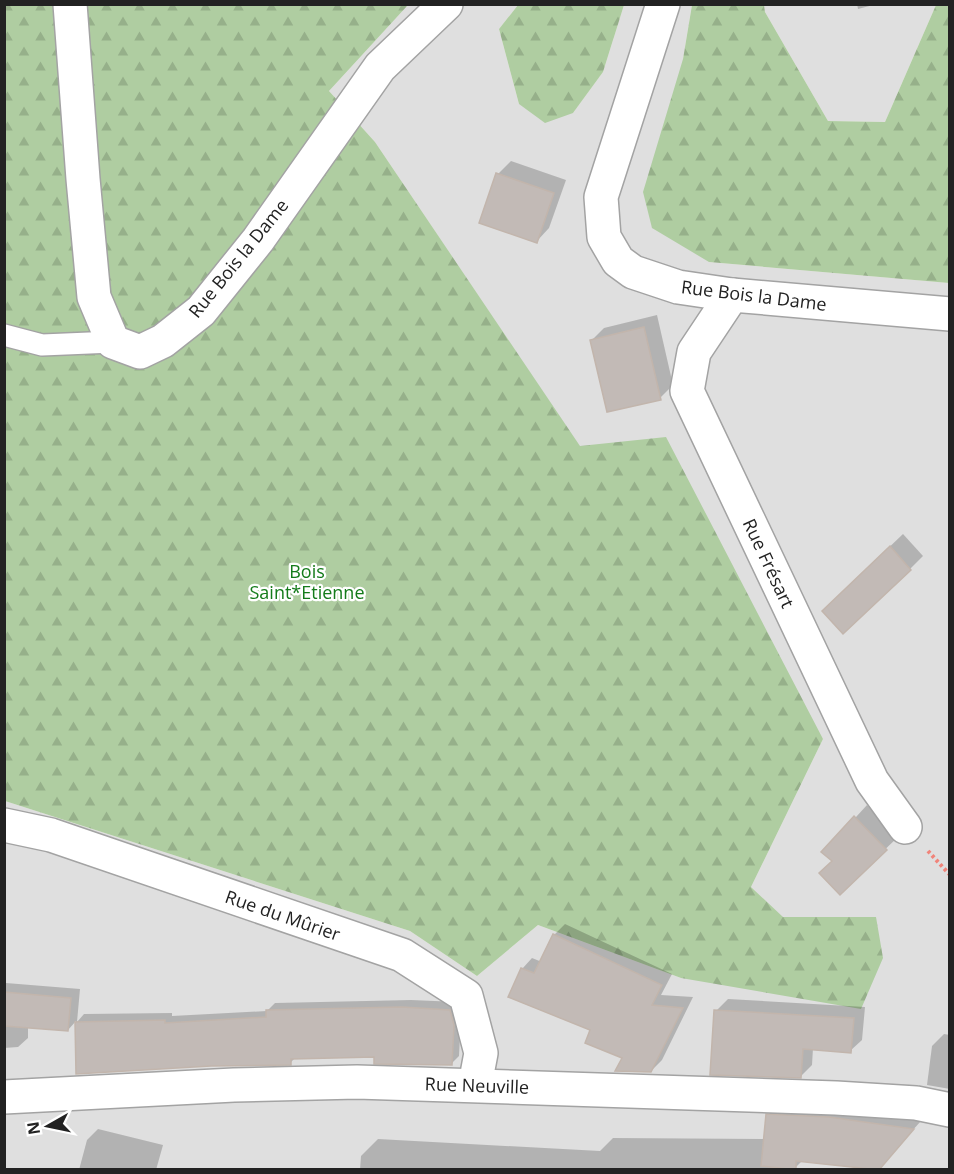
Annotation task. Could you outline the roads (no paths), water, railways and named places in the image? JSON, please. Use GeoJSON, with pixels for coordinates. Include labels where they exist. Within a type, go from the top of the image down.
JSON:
{"type":"FeatureCollection","features":[{"type":"Feature","properties":{"kind":"street"},"geometry":{"type":"LineString","coordinates":[[70,4],[94,297],[113,342]]}},
{"type":"Feature","properties":{"kind":"street","name":"Rue Bois la Dame"},"geometry":{"type":"LineString","coordinates":[[113,342],[140,352],[163,341],[201,311],[258,240],[380,67],[446,4]]}},
{"type":"Feature","properties":{"kind":"street","name":"Rue Bois la Dame"},"geometry":{"type":"LineString","coordinates":[[663,4],[601,197],[604,237],[618,261],[633,272],[678,287],[732,295],[950,315]]}},
{"type":"Feature","properties":{"kind":"street","name":"Rue Frésart"},"geometry":{"type":"LineString","coordinates":[[732,295],[694,352],[687,391],[872,781],[906,828]]}},
{"type":"Feature","properties":{"kind":"street","name":"Rue du Mûrier"},"geometry":{"type":"LineString","coordinates":[[4,825],[51,835],[402,955],[466,996],[481,1053],[475,1085]]}},
{"type":"Feature","properties":{"kind":"street","name":"Rue Neuville"},"geometry":{"type":"LineString","coordinates":[[4,1097],[234,1085],[335,1083],[475,1085],[836,1098],[916,1103],[950,1110]]}},
{"type":"Feature","properties":{"kind":"lane"},"geometry":{"type":"LineString","coordinates":[[4,335],[42,345],[113,342]]}},
{"type":"Feature","properties":{"kind":"park label","name":"Bois Saint*Etienne"},"geometry":{"type":"Point","coordinates":[307,581]}}]}
